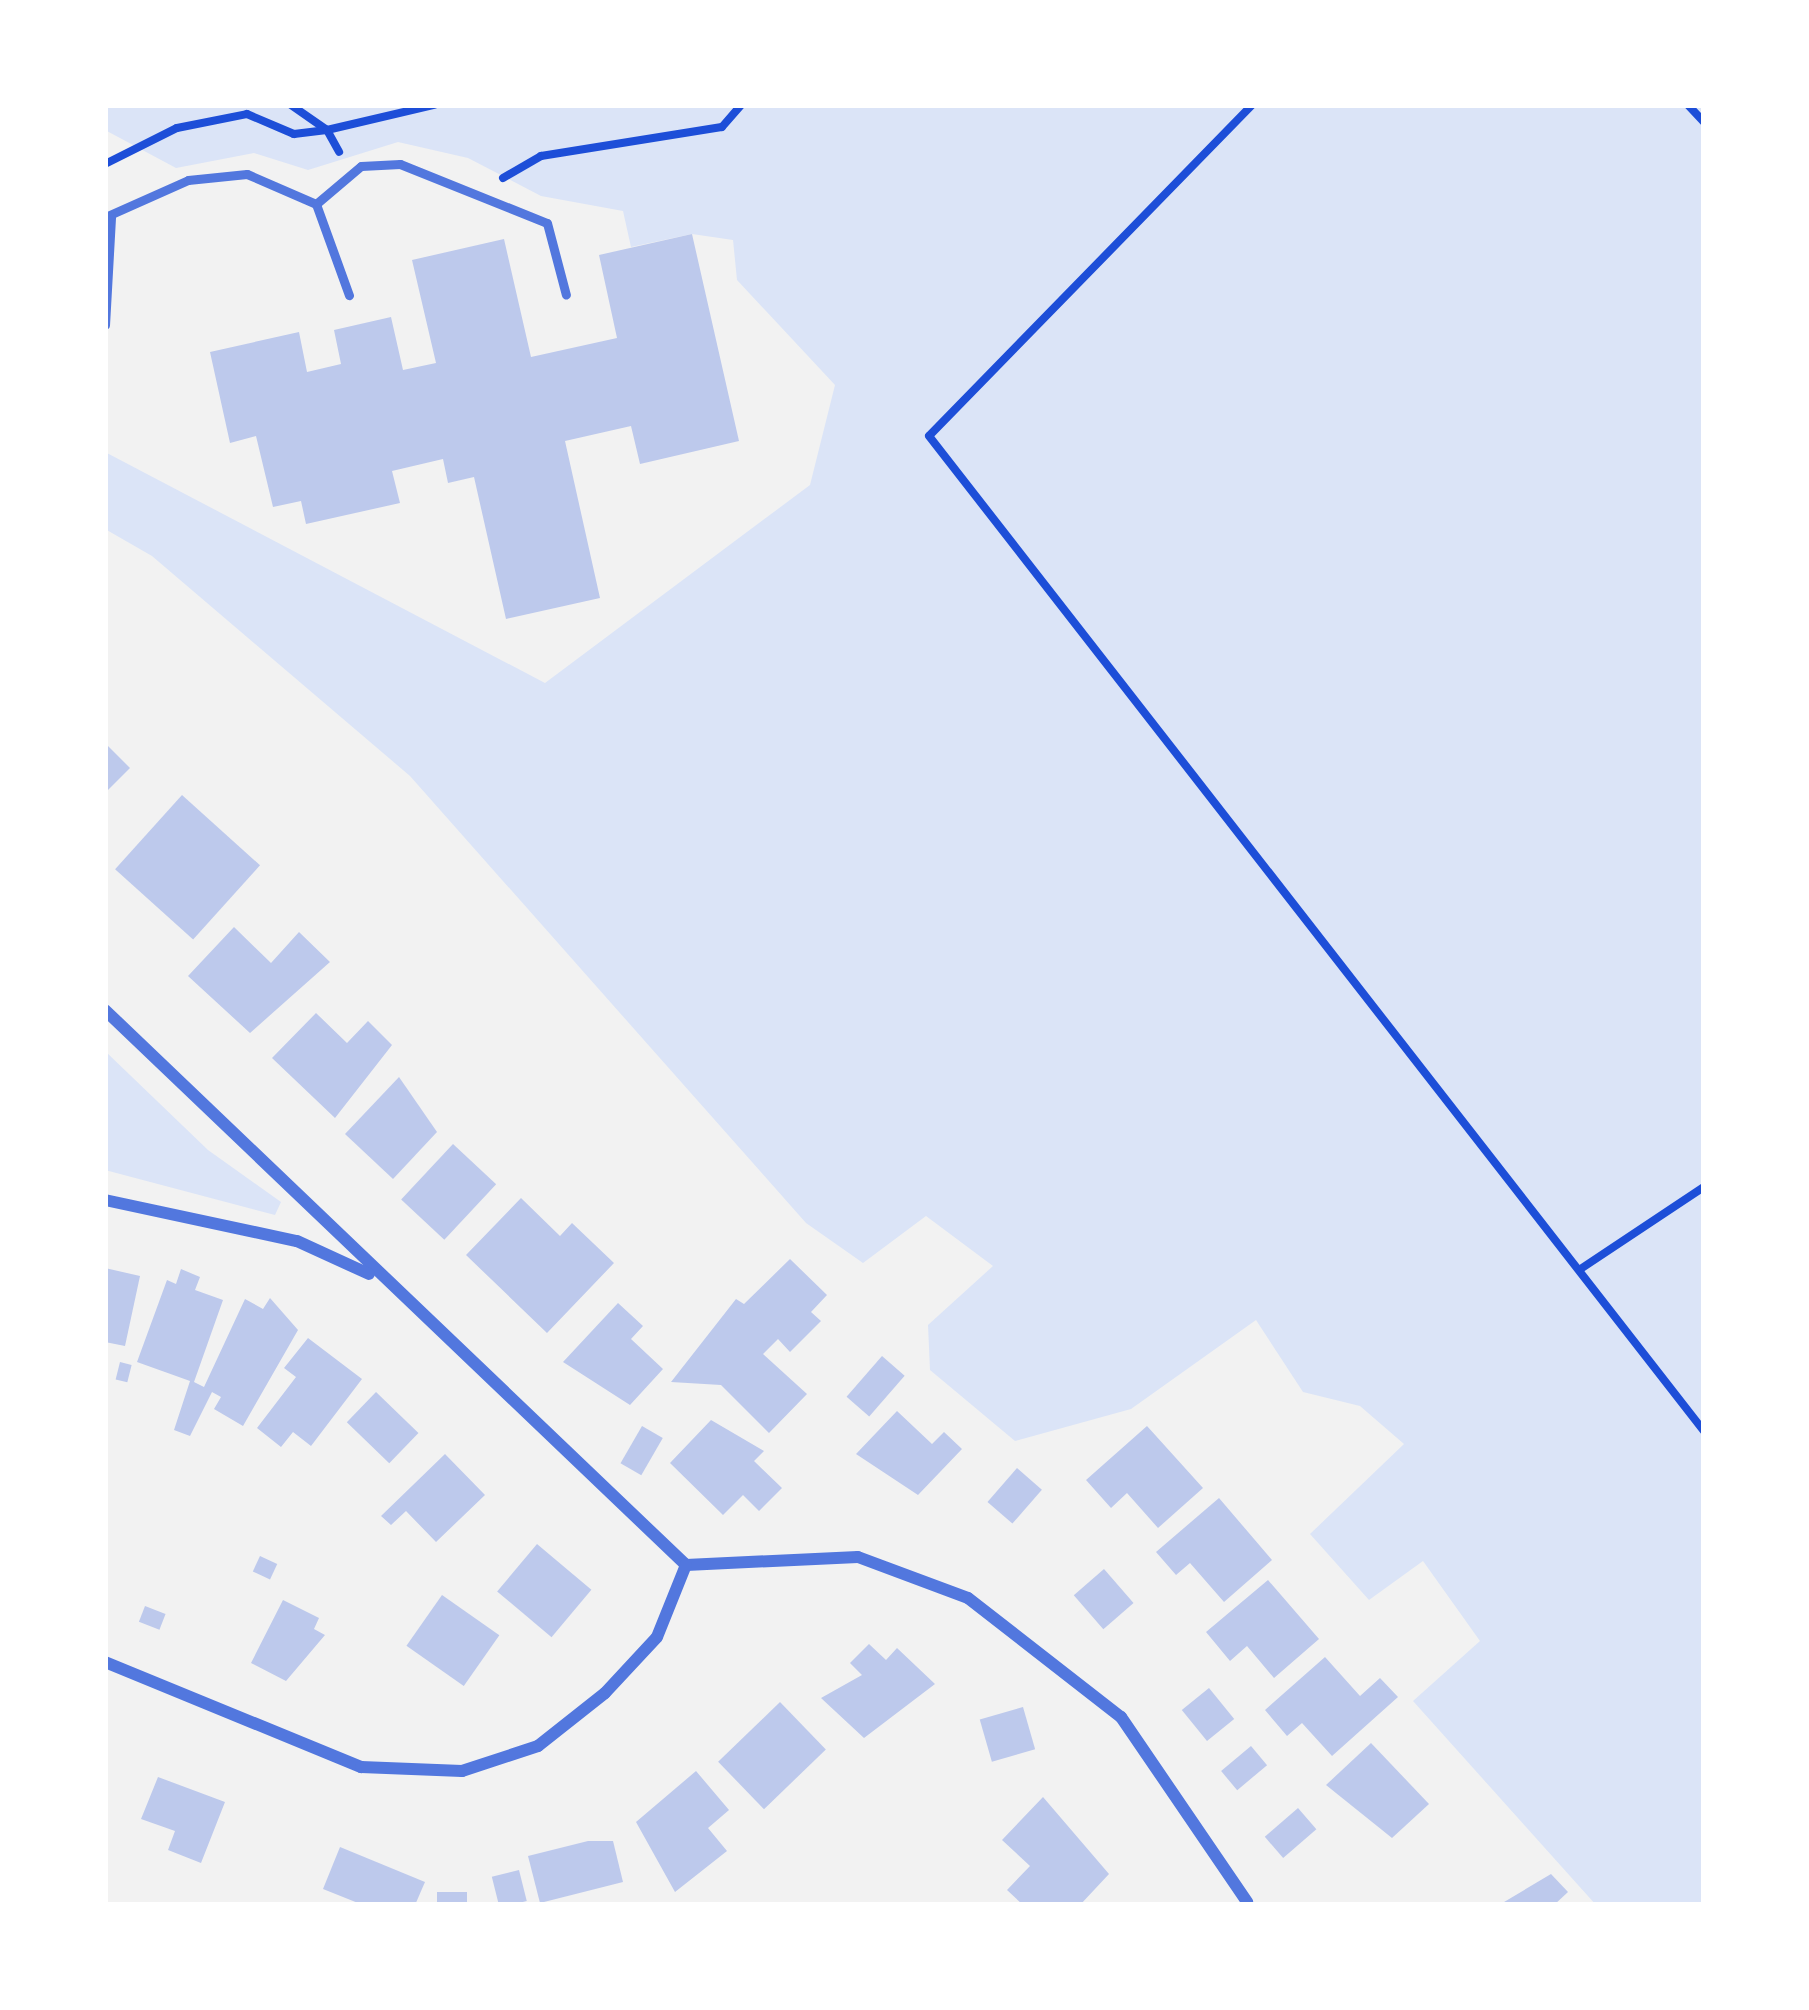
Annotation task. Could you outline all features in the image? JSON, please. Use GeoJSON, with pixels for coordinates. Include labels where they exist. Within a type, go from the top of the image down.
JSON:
{"type":"FeatureCollection","features":[{"type":"Feature","properties":{"kind":"street"},"geometry":{"type":"LineString","coordinates":[[105,1010],[381,1280],[686,1565],[859,1557],[968,1598],[1121,1717],[1247,1904]]}},
{"type":"Feature","properties":{"kind":"street"},"geometry":{"type":"LineString","coordinates":[[105,1200],[297,1241],[381,1280]]}},
{"type":"Feature","properties":{"kind":"street"},"geometry":{"type":"LineString","coordinates":[[105,1662],[361,1767],[462,1771],[538,1745],[605,1693],[657,1637],[686,1565]]}},
{"type":"Feature","properties":{"kind":"lane"},"geometry":{"type":"LineString","coordinates":[[316,204],[352,174],[400,164],[547,223],[566,295]]}},
{"type":"Feature","properties":{"kind":"lane"},"geometry":{"type":"LineString","coordinates":[[105,326],[108,217],[188,180],[247,174],[316,204],[349,295]]}},
{"type":"Feature","properties":{"kind":"path"},"geometry":{"type":"LineString","coordinates":[[291,105],[327,130],[352,174]]}},
{"type":"Feature","properties":{"kind":"path"},"geometry":{"type":"LineString","coordinates":[[105,164],[177,128],[247,114],[294,134],[434,105]]}},
{"type":"Feature","properties":{"kind":"path"},"geometry":{"type":"LineString","coordinates":[[488,199],[541,156],[690,136],[722,127],[741,105]]}},
{"type":"Feature","properties":{"kind":"path"},"geometry":{"type":"LineString","coordinates":[[1252,105],[928,436],[1582,1268],[1704,1431]]}},
{"type":"Feature","properties":{"kind":"path"},"geometry":{"type":"LineString","coordinates":[[1688,105],[1704,122]]}},
{"type":"Feature","properties":{"kind":"path"},"geometry":{"type":"LineString","coordinates":[[1582,1268],[1704,1187]]}},
{"type":"Feature","properties":{"kind":"shaded area"},"geometry":{"type":"Polygon","coordinates":[[[105,105],[1704,105],[1704,1905],[1596,1905],[1413,1701],[1480,1641],[1423,1561],[1369,1600],[1310,1534],[1404,1444],[1360,1406],[1303,1392],[1256,1320],[1131,1409],[1015,1441],[930,1370],[928,1325],[993,1266],[926,1216],[863,1263],[806,1223],[410,776],[152,556],[105,529],[105,452],[545,683],[810,485],[835,385],[737,280],[733,240],[692,234],[631,247],[623,211],[541,196],[468,158],[398,142],[308,170],[254,153],[176,168],[105,130],[105,105]]]}},
{"type":"Feature","properties":{"kind":"shaded area"},"geometry":{"type":"Polygon","coordinates":[[[105,1051],[208,1150],[281,1202],[275,1215],[105,1170],[105,1051]]]}},
{"type":"Feature","properties":{"kind":"building"},"geometry":{"type":"Polygon","coordinates":[[[692,234],[739,441],[640,464],[631,426],[565,441],[600,598],[506,619],[474,477],[448,483],[443,459],[392,471],[400,503],[306,524],[301,501],[273,507],[256,436],[230,443],[210,352],[299,332],[307,372],[341,364],[334,330],[391,317],[403,370],[436,363],[412,260],[504,239],[531,357],[617,338],[599,255],[692,234]]]}},
{"type":"Feature","properties":{"kind":"building"},"geometry":{"type":"Polygon","coordinates":[[[105,743],[130,768],[105,793],[105,743]]]}},
{"type":"Feature","properties":{"kind":"building"},"geometry":{"type":"Polygon","coordinates":[[[182,795],[260,865],[193,940],[115,869],[182,795]]]}},
{"type":"Feature","properties":{"kind":"building"},"geometry":{"type":"Polygon","coordinates":[[[234,927],[271,963],[299,932],[330,962],[250,1033],[188,976],[234,927]]]}},
{"type":"Feature","properties":{"kind":"building"},"geometry":{"type":"Polygon","coordinates":[[[316,1013],[347,1043],[368,1021],[392,1045],[335,1118],[272,1058],[316,1013]]]}},
{"type":"Feature","properties":{"kind":"building"},"geometry":{"type":"Polygon","coordinates":[[[399,1077],[437,1132],[393,1179],[345,1134],[399,1077]]]}},
{"type":"Feature","properties":{"kind":"building"},"geometry":{"type":"Polygon","coordinates":[[[453,1144],[496,1184],[444,1240],[401,1200],[453,1144]]]}},
{"type":"Feature","properties":{"kind":"building"},"geometry":{"type":"Polygon","coordinates":[[[521,1198],[560,1236],[572,1223],[614,1263],[547,1333],[466,1255],[521,1198]]]}},
{"type":"Feature","properties":{"kind":"building"},"geometry":{"type":"Polygon","coordinates":[[[790,1259],[827,1295],[811,1312],[821,1321],[790,1352],[778,1339],[763,1354],[807,1394],[769,1433],[721,1385],[671,1382],[736,1299],[744,1304],[790,1259]]]}},
{"type":"Feature","properties":{"kind":"building"},"geometry":{"type":"Polygon","coordinates":[[[105,1268],[140,1276],[125,1346],[105,1342],[105,1268]]]}},
{"type":"Feature","properties":{"kind":"building"},"geometry":{"type":"Polygon","coordinates":[[[181,1269],[200,1277],[195,1290],[223,1300],[194,1382],[204,1387],[245,1299],[263,1309],[270,1298],[298,1330],[243,1426],[214,1409],[221,1397],[212,1392],[190,1436],[174,1430],[190,1381],[137,1362],[167,1280],[176,1284],[181,1269]]]}},
{"type":"Feature","properties":{"kind":"building"},"geometry":{"type":"Polygon","coordinates":[[[618,1303],[643,1326],[631,1339],[663,1369],[630,1405],[563,1362],[618,1303]]]}},
{"type":"Feature","properties":{"kind":"building"},"geometry":{"type":"Polygon","coordinates":[[[308,1338],[362,1379],[311,1446],[293,1432],[281,1447],[257,1428],[296,1377],[284,1368],[308,1338]]]}},
{"type":"Feature","properties":{"kind":"building"},"geometry":{"type":"Polygon","coordinates":[[[882,1356],[905,1376],[869,1416],[847,1397],[882,1356]]]}},
{"type":"Feature","properties":{"kind":"building"},"geometry":{"type":"Polygon","coordinates":[[[120,1362],[132,1365],[127,1382],[116,1379],[120,1362]]]}},
{"type":"Feature","properties":{"kind":"building"},"geometry":{"type":"Polygon","coordinates":[[[376,1392],[418,1433],[389,1463],[347,1422],[376,1392]]]}},
{"type":"Feature","properties":{"kind":"building"},"geometry":{"type":"Polygon","coordinates":[[[897,1411],[932,1444],[944,1432],[962,1449],[918,1495],[856,1454],[897,1411]]]}},
{"type":"Feature","properties":{"kind":"building"},"geometry":{"type":"Polygon","coordinates":[[[711,1420],[764,1451],[754,1461],[782,1488],[759,1511],[743,1495],[723,1515],[670,1463],[711,1420]]]}},
{"type":"Feature","properties":{"kind":"building"},"geometry":{"type":"Polygon","coordinates":[[[642,1426],[663,1438],[641,1475],[620,1463],[642,1426]]]}},
{"type":"Feature","properties":{"kind":"building"},"geometry":{"type":"Polygon","coordinates":[[[1147,1426],[1203,1488],[1158,1528],[1127,1493],[1111,1508],[1086,1480],[1147,1426]]]}},
{"type":"Feature","properties":{"kind":"building"},"geometry":{"type":"Polygon","coordinates":[[[445,1454],[485,1495],[436,1542],[406,1511],[391,1525],[381,1516],[445,1454]]]}},
{"type":"Feature","properties":{"kind":"building"},"geometry":{"type":"Polygon","coordinates":[[[1017,1468],[1042,1490],[1012,1524],[987,1502],[1017,1468]]]}},
{"type":"Feature","properties":{"kind":"building"},"geometry":{"type":"Polygon","coordinates":[[[1219,1498],[1272,1560],[1224,1602],[1190,1563],[1176,1575],[1156,1552],[1219,1498]]]}},
{"type":"Feature","properties":{"kind":"building"},"geometry":{"type":"Polygon","coordinates":[[[537,1544],[591,1590],[552,1637],[497,1591],[537,1544]]]}},
{"type":"Feature","properties":{"kind":"building"},"geometry":{"type":"Polygon","coordinates":[[[260,1556],[277,1564],[270,1579],[253,1571],[260,1556]]]}},
{"type":"Feature","properties":{"kind":"building"},"geometry":{"type":"Polygon","coordinates":[[[1104,1569],[1134,1603],[1103,1629],[1074,1595],[1104,1569]]]}},
{"type":"Feature","properties":{"kind":"building"},"geometry":{"type":"Polygon","coordinates":[[[1268,1580],[1319,1639],[1274,1678],[1247,1646],[1230,1661],[1206,1632],[1268,1580]]]}},
{"type":"Feature","properties":{"kind":"building"},"geometry":{"type":"Polygon","coordinates":[[[442,1595],[499,1635],[464,1686],[406,1646],[442,1595]]]}},
{"type":"Feature","properties":{"kind":"building"},"geometry":{"type":"Polygon","coordinates":[[[283,1600],[319,1618],[314,1629],[325,1635],[286,1681],[251,1663],[283,1600]]]}},
{"type":"Feature","properties":{"kind":"building"},"geometry":{"type":"Polygon","coordinates":[[[145,1606],[166,1614],[159,1630],[139,1622],[145,1606]]]}},
{"type":"Feature","properties":{"kind":"building"},"geometry":{"type":"Polygon","coordinates":[[[869,1644],[886,1660],[897,1648],[935,1684],[864,1738],[821,1698],[862,1675],[850,1663],[869,1644]]]}},
{"type":"Feature","properties":{"kind":"building"},"geometry":{"type":"Polygon","coordinates":[[[1325,1657],[1360,1696],[1380,1678],[1398,1697],[1332,1756],[1302,1723],[1287,1736],[1265,1710],[1325,1657]]]}},
{"type":"Feature","properties":{"kind":"building"},"geometry":{"type":"Polygon","coordinates":[[[1209,1688],[1234,1719],[1207,1741],[1182,1710],[1209,1688]]]}},
{"type":"Feature","properties":{"kind":"building"},"geometry":{"type":"Polygon","coordinates":[[[780,1702],[826,1749],[764,1809],[718,1762],[780,1702]]]}},
{"type":"Feature","properties":{"kind":"building"},"geometry":{"type":"Polygon","coordinates":[[[1023,1707],[1035,1749],[992,1762],[980,1719],[1023,1707]]]}},
{"type":"Feature","properties":{"kind":"building"},"geometry":{"type":"Polygon","coordinates":[[[1371,1743],[1429,1804],[1392,1838],[1326,1785],[1371,1743]]]}},
{"type":"Feature","properties":{"kind":"building"},"geometry":{"type":"Polygon","coordinates":[[[1251,1746],[1267,1765],[1237,1790],[1221,1771],[1251,1746]]]}},
{"type":"Feature","properties":{"kind":"building"},"geometry":{"type":"Polygon","coordinates":[[[696,1771],[729,1810],[708,1828],[727,1851],[675,1892],[636,1822],[696,1771]]]}},
{"type":"Feature","properties":{"kind":"building"},"geometry":{"type":"Polygon","coordinates":[[[158,1777],[225,1802],[201,1863],[168,1850],[175,1831],[141,1819],[158,1777]]]}},
{"type":"Feature","properties":{"kind":"building"},"geometry":{"type":"Polygon","coordinates":[[[1043,1797],[1109,1874],[1080,1905],[1023,1905],[1007,1890],[1030,1866],[1002,1840],[1043,1797]]]}},
{"type":"Feature","properties":{"kind":"building"},"geometry":{"type":"Polygon","coordinates":[[[1298,1808],[1316,1829],[1283,1858],[1265,1837],[1298,1808]]]}},
{"type":"Feature","properties":{"kind":"building"},"geometry":{"type":"Polygon","coordinates":[[[588,1841],[613,1841],[623,1882],[540,1903],[528,1856],[588,1841]]]}},
{"type":"Feature","properties":{"kind":"building"},"geometry":{"type":"Polygon","coordinates":[[[340,1847],[425,1882],[415,1905],[363,1905],[323,1889],[340,1847]]]}},
{"type":"Feature","properties":{"kind":"building"},"geometry":{"type":"Polygon","coordinates":[[[519,1870],[527,1901],[499,1905],[492,1877],[519,1870]]]}},
{"type":"Feature","properties":{"kind":"building"},"geometry":{"type":"Polygon","coordinates":[[[1551,1874],[1568,1892],[1554,1905],[1499,1905],[1551,1874]]]}},
{"type":"Feature","properties":{"kind":"building"},"geometry":{"type":"Polygon","coordinates":[[[437,1892],[467,1892],[467,1905],[437,1905],[437,1892]]]}}]}
